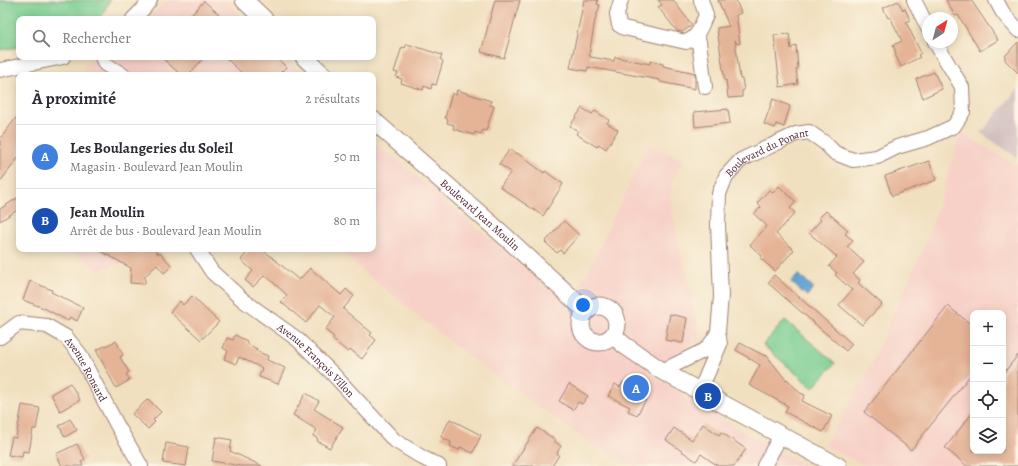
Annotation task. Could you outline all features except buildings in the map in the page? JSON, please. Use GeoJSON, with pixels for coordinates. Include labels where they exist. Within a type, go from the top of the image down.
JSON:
{"type":"FeatureCollection","features":[{"type":"Feature","properties":{"kind":"street"},"geometry":{"type":"LineString","coordinates":[[136,16],[150,0]]}},
{"type":"Feature","properties":{"kind":"street"},"geometry":{"type":"LineString","coordinates":[[244,0],[261,16]]}},
{"type":"Feature","properties":{"kind":"street"},"geometry":{"type":"LineString","coordinates":[[621,0],[617,14],[619,25],[624,28],[686,42],[696,36],[706,15],[701,0]]}},
{"type":"Feature","properties":{"kind":"street"},"geometry":{"type":"LineString","coordinates":[[914,0],[922,16]]}},
{"type":"Feature","properties":{"kind":"street"},"geometry":{"type":"LineString","coordinates":[[996,0],[1003,13],[1018,30]]}},
{"type":"Feature","properties":{"kind":"street"},"geometry":{"type":"LineString","coordinates":[[696,36],[699,42],[705,87]]}},
{"type":"Feature","properties":{"kind":"street","name":"Boulevard du Ponant"},"geometry":{"type":"LineString","coordinates":[[700,391],[720,344],[718,332],[721,296],[718,224],[719,194],[726,176],[741,160],[796,134],[809,132],[825,143],[835,153],[853,160],[877,157],[897,147],[928,138],[954,126],[963,112],[962,87],[939,48]]}},
{"type":"Feature","properties":{"kind":"street"},"geometry":{"type":"LineString","coordinates":[[0,70],[47,60]]}},
{"type":"Feature","properties":{"kind":"street"},"geometry":{"type":"LineString","coordinates":[[103,60],[105,64],[118,72]]}},
{"type":"Feature","properties":{"kind":"street"},"geometry":{"type":"LineString","coordinates":[[307,60],[320,72]]}},
{"type":"Feature","properties":{"kind":"street","name":"Boulevard Jean Moulin"},"geometry":{"type":"LineString","coordinates":[[376,123],[508,239],[586,311]]}},
{"type":"Feature","properties":{"kind":"street","name":"Avenue François Villon"},"geometry":{"type":"LineString","coordinates":[[199,252],[212,272],[243,300],[297,339],[332,373],[394,440],[422,458],[439,466]]}},
{"type":"Feature","properties":{"kind":"street"},"geometry":{"type":"LineString","coordinates":[[597,306],[609,309],[614,313],[618,324],[617,331],[614,336],[606,342],[596,343],[586,338],[581,330],[581,320],[586,311],[597,306]]}},
{"type":"Feature","properties":{"kind":"street","name":"Avenue Ronsard"},"geometry":{"type":"LineString","coordinates":[[0,337],[19,323],[47,326],[66,337],[79,353],[117,425],[141,466]]}},
{"type":"Feature","properties":{"kind":"street"},"geometry":{"type":"LineString","coordinates":[[662,371],[705,350],[718,332]]}},
{"type":"Feature","properties":{"kind":"street"},"geometry":{"type":"LineString","coordinates":[[614,336],[624,345],[662,371],[838,466]]}},
{"type":"Feature","properties":{"kind":"street"},"geometry":{"type":"LineString","coordinates":[[695,355],[712,364]]}},
{"type":"Feature","properties":{"kind":"street"},"geometry":{"type":"LineString","coordinates":[[764,466],[781,435]]}},
{"type":"Feature","properties":{"kind":"shaded area"},"geometry":{"type":"Polygon","coordinates":[[[168,0],[224,0],[241,16],[149,16],[168,0]]]}},
{"type":"Feature","properties":{"kind":"shaded area"},"geometry":{"type":"Polygon","coordinates":[[[91,60],[287,60],[300,72],[82,72],[85,64],[91,60]]]}},
{"type":"Feature","properties":{"kind":"shaded area"},"geometry":{"type":"Polygon","coordinates":[[[1018,89],[1018,158],[981,133],[1018,89]]]}},
{"type":"Feature","properties":{"kind":"shaded area"},"geometry":{"type":"Polygon","coordinates":[[[961,132],[1018,167],[1018,466],[866,466],[824,446],[866,375],[928,238],[961,132]]]}},
{"type":"Feature","properties":{"kind":"shaded area"},"geometry":{"type":"Polygon","coordinates":[[[376,143],[566,303],[586,275],[649,144],[683,160],[672,183],[670,201],[680,250],[689,281],[700,338],[649,373],[753,438],[808,466],[633,466],[592,445],[460,350],[340,252],[376,252],[376,143]]]}},
{"type":"Feature","properties":{"kind":"shaded area"},"geometry":{"type":"Polygon","coordinates":[[[76,252],[139,252],[125,262],[96,271],[76,252]]]}},
{"type":"Feature","properties":{"kind":"green space"},"geometry":{"type":"Polygon","coordinates":[[[0,0],[110,0],[102,16],[16,16],[16,47],[0,50],[0,0]]]}},
{"type":"Feature","properties":{"kind":"green space"},"geometry":{"type":"Polygon","coordinates":[[[785,320],[835,363],[813,388],[763,345],[785,320]]]}},
{"type":"Feature","properties":{"kind":"water"},"geometry":{"type":"Polygon","coordinates":[[[798,274],[814,288],[807,296],[791,282],[798,274]]]}},
{"type":"Feature","properties":{"kind":"place","name":"Les Boulangeries du Soleil"},"geometry":{"type":"Point","coordinates":[636,388]}},
{"type":"Feature","properties":{"kind":"place","name":"Jean Moulin"},"geometry":{"type":"Point","coordinates":[708,396]}}]}
